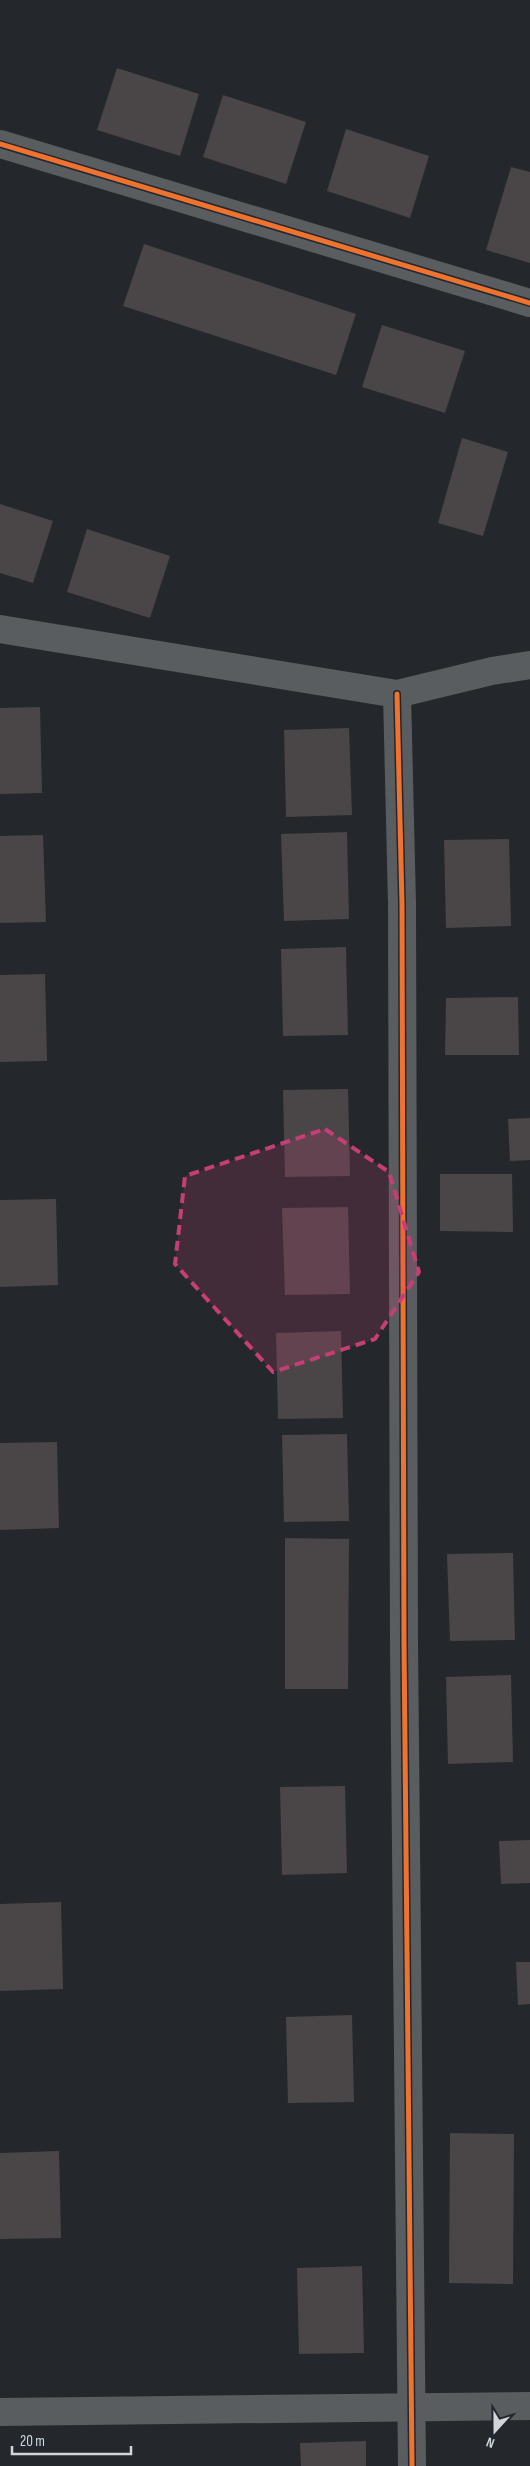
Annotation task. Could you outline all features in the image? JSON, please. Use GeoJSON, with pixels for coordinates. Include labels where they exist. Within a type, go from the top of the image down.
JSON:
{"type":"FeatureCollection","features":[{"type":"Feature","properties":{"kind":"street"},"geometry":{"type":"LineString","coordinates":[[0,144],[530,302]]}},
{"type":"Feature","properties":{"kind":"street"},"geometry":{"type":"LineString","coordinates":[[0,628],[397,694],[492,671],[530,665]]}},
{"type":"Feature","properties":{"kind":"street"},"geometry":{"type":"LineString","coordinates":[[397,694],[402,914],[404,1642],[412,2466]]}},
{"type":"Feature","properties":{"kind":"street"},"geometry":{"type":"LineString","coordinates":[[0,2412],[530,2406]]}},
{"type":"Feature","properties":{"kind":"highlighted area"},"geometry":{"type":"Polygon","coordinates":[[[325,1129],[389,1172],[419,1272],[375,1339],[273,1372],[175,1264],[185,1176],[325,1129]]]}},
{"type":"Feature","properties":{"kind":"building"},"geometry":{"type":"Polygon","coordinates":[[[117,68],[199,94],[180,156],[97,130],[117,68]]]}},
{"type":"Feature","properties":{"kind":"building"},"geometry":{"type":"Polygon","coordinates":[[[223,95],[306,122],[286,184],[203,157],[223,95]]]}},
{"type":"Feature","properties":{"kind":"building"},"geometry":{"type":"Polygon","coordinates":[[[346,129],[429,156],[410,218],[327,191],[346,129]]]}},
{"type":"Feature","properties":{"kind":"building"},"geometry":{"type":"Polygon","coordinates":[[[511,167],[530,172],[530,263],[486,250],[511,167]]]}},
{"type":"Feature","properties":{"kind":"building"},"geometry":{"type":"Polygon","coordinates":[[[144,244],[356,314],[336,375],[123,306],[144,244]]]}},
{"type":"Feature","properties":{"kind":"building"},"geometry":{"type":"Polygon","coordinates":[[[382,325],[465,351],[445,413],[362,387],[382,325]]]}},
{"type":"Feature","properties":{"kind":"building"},"geometry":{"type":"Polygon","coordinates":[[[462,438],[508,452],[483,536],[438,523],[462,438]]]}},
{"type":"Feature","properties":{"kind":"building"},"geometry":{"type":"Polygon","coordinates":[[[0,504],[53,521],[33,583],[0,573],[0,504]]]}},
{"type":"Feature","properties":{"kind":"building"},"geometry":{"type":"Polygon","coordinates":[[[87,529],[170,556],[150,618],[67,592],[87,529]]]}},
{"type":"Feature","properties":{"kind":"building"},"geometry":{"type":"Polygon","coordinates":[[[40,707],[42,793],[0,794],[0,708],[40,707]]]}},
{"type":"Feature","properties":{"kind":"building"},"geometry":{"type":"Polygon","coordinates":[[[349,728],[352,815],[286,817],[284,730],[349,728]]]}},
{"type":"Feature","properties":{"kind":"building"},"geometry":{"type":"Polygon","coordinates":[[[347,832],[349,919],[284,921],[281,834],[347,832]]]}},
{"type":"Feature","properties":{"kind":"building"},"geometry":{"type":"Polygon","coordinates":[[[43,835],[46,922],[0,923],[0,836],[43,835]]]}},
{"type":"Feature","properties":{"kind":"building"},"geometry":{"type":"Polygon","coordinates":[[[509,839],[511,926],[446,928],[444,840],[509,839]]]}},
{"type":"Feature","properties":{"kind":"building"},"geometry":{"type":"Polygon","coordinates":[[[346,947],[348,1035],[283,1036],[281,949],[346,947]]]}},
{"type":"Feature","properties":{"kind":"building"},"geometry":{"type":"Polygon","coordinates":[[[45,974],[47,1061],[0,1062],[0,975],[45,974]]]}},
{"type":"Feature","properties":{"kind":"building"},"geometry":{"type":"Polygon","coordinates":[[[518,997],[519,1055],[445,1055],[446,998],[518,997]]]}},
{"type":"Feature","properties":{"kind":"building"},"geometry":{"type":"Polygon","coordinates":[[[348,1089],[350,1176],[285,1177],[283,1090],[348,1089]]]}},
{"type":"Feature","properties":{"kind":"building"},"geometry":{"type":"Polygon","coordinates":[[[530,1118],[530,1160],[510,1161],[508,1119],[530,1118]]]}},
{"type":"Feature","properties":{"kind":"building"},"geometry":{"type":"Polygon","coordinates":[[[440,1174],[512,1174],[513,1232],[440,1231],[440,1174]]]}},
{"type":"Feature","properties":{"kind":"building"},"geometry":{"type":"Polygon","coordinates":[[[56,1199],[58,1285],[0,1287],[0,1200],[56,1199]]]}},
{"type":"Feature","properties":{"kind":"building"},"geometry":{"type":"Polygon","coordinates":[[[348,1207],[350,1294],[285,1295],[282,1208],[348,1207]]]}},
{"type":"Feature","properties":{"kind":"building"},"geometry":{"type":"Polygon","coordinates":[[[341,1331],[343,1418],[278,1419],[276,1333],[341,1331]]]}},
{"type":"Feature","properties":{"kind":"building"},"geometry":{"type":"Polygon","coordinates":[[[347,1434],[349,1521],[284,1522],[282,1435],[347,1434]]]}},
{"type":"Feature","properties":{"kind":"building"},"geometry":{"type":"Polygon","coordinates":[[[57,1442],[59,1528],[0,1530],[0,1443],[57,1442]]]}},
{"type":"Feature","properties":{"kind":"building"},"geometry":{"type":"Polygon","coordinates":[[[285,1538],[349,1539],[348,1689],[285,1689],[285,1538]]]}},
{"type":"Feature","properties":{"kind":"building"},"geometry":{"type":"Polygon","coordinates":[[[513,1553],[515,1640],[450,1641],[447,1554],[513,1553]]]}},
{"type":"Feature","properties":{"kind":"building"},"geometry":{"type":"Polygon","coordinates":[[[511,1675],[513,1762],[448,1764],[446,1677],[511,1675]]]}},
{"type":"Feature","properties":{"kind":"building"},"geometry":{"type":"Polygon","coordinates":[[[345,1786],[347,1873],[282,1875],[280,1787],[345,1786]]]}},
{"type":"Feature","properties":{"kind":"building"},"geometry":{"type":"Polygon","coordinates":[[[530,1840],[530,1883],[501,1884],[499,1841],[530,1840]]]}},
{"type":"Feature","properties":{"kind":"building"},"geometry":{"type":"Polygon","coordinates":[[[61,1902],[63,1989],[0,1991],[0,1904],[61,1902]]]}},
{"type":"Feature","properties":{"kind":"building"},"geometry":{"type":"Polygon","coordinates":[[[516,1962],[530,1962],[530,2004],[518,2005],[516,1962]]]}},
{"type":"Feature","properties":{"kind":"building"},"geometry":{"type":"Polygon","coordinates":[[[352,2015],[354,2102],[288,2103],[286,2017],[352,2015]]]}},
{"type":"Feature","properties":{"kind":"building"},"geometry":{"type":"Polygon","coordinates":[[[450,2133],[514,2134],[513,2284],[449,2283],[450,2133]]]}},
{"type":"Feature","properties":{"kind":"building"},"geometry":{"type":"Polygon","coordinates":[[[59,2151],[61,2238],[0,2239],[0,2153],[59,2151]]]}},
{"type":"Feature","properties":{"kind":"building"},"geometry":{"type":"Polygon","coordinates":[[[362,2266],[364,2353],[299,2354],[297,2268],[362,2266]]]}},
{"type":"Feature","properties":{"kind":"building"},"geometry":{"type":"Polygon","coordinates":[[[366,2441],[366,2466],[301,2466],[300,2443],[366,2441]]]}},
{"type":"Feature","properties":{"kind":"cycle path"},"geometry":{"type":"LineString","coordinates":[[0,144],[530,303]]}},
{"type":"Feature","properties":{"kind":"cycle path"},"geometry":{"type":"LineString","coordinates":[[397,694],[402,904],[404,1642],[412,2466]]}}]}
